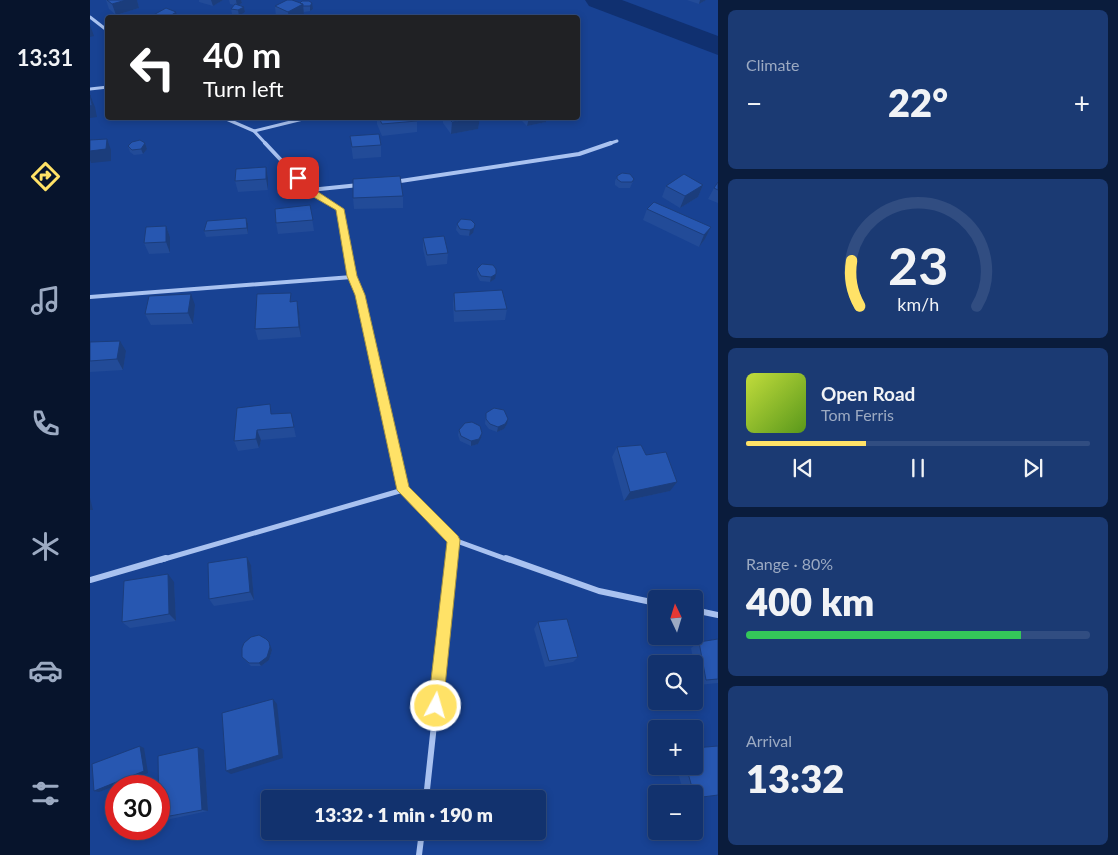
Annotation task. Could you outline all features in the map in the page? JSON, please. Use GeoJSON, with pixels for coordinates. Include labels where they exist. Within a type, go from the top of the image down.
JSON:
{"type":"FeatureCollection","features":[{"type":"Feature","properties":{"kind":"street"},"geometry":{"type":"LineString","coordinates":[[90,17],[105,29]]}},
{"type":"Feature","properties":{"kind":"street"},"geometry":{"type":"LineString","coordinates":[[90,21],[95,21]]}},
{"type":"Feature","properties":{"kind":"street"},"geometry":{"type":"LineString","coordinates":[[90,89],[105,87]]}},
{"type":"Feature","properties":{"kind":"street"},"geometry":{"type":"LineString","coordinates":[[228,120],[254,132],[308,190],[340,209],[352,276],[360,295],[404,490],[454,540],[599,591],[648,601]]}},
{"type":"Feature","properties":{"kind":"street"},"geometry":{"type":"LineString","coordinates":[[254,132],[299,120]]}},
{"type":"Feature","properties":{"kind":"street"},"geometry":{"type":"LineString","coordinates":[[393,182],[579,154],[617,141]]}},
{"type":"Feature","properties":{"kind":"street"},"geometry":{"type":"LineString","coordinates":[[308,190],[365,184]]}},
{"type":"Feature","properties":{"kind":"street"},"geometry":{"type":"LineString","coordinates":[[90,296],[352,276]]}},
{"type":"Feature","properties":{"kind":"street"},"geometry":{"type":"LineString","coordinates":[[90,580],[404,490]]}},
{"type":"Feature","properties":{"kind":"street"},"geometry":{"type":"LineString","coordinates":[[427,790],[454,540]]}},
{"type":"Feature","properties":{"kind":"street"},"geometry":{"type":"LineString","coordinates":[[703,612],[718,615]]}},
{"type":"Feature","properties":{"kind":"street"},"geometry":{"type":"LineString","coordinates":[[419,855],[421,840]]}},
{"type":"Feature","properties":{"kind":"building"},"geometry":{"type":"Polygon","coordinates":[[[107,0],[126,0],[112,4],[107,0]]]}},
{"type":"Feature","properties":{"kind":"building"},"geometry":{"type":"Polygon","coordinates":[[[287,0],[303,4],[288,12],[275,6],[287,0]]]}},
{"type":"Feature","properties":{"kind":"building"},"geometry":{"type":"Polygon","coordinates":[[[302,1],[312,3],[310,6],[303,6],[300,3],[302,1]]]}},
{"type":"Feature","properties":{"kind":"building"},"geometry":{"type":"Polygon","coordinates":[[[235,4],[244,7],[238,10],[231,9],[235,4]]]}},
{"type":"Feature","properties":{"kind":"building"},"geometry":{"type":"Polygon","coordinates":[[[166,8],[176,12],[172,15],[153,15],[166,8]]]}},
{"type":"Feature","properties":{"kind":"building"},"geometry":{"type":"Polygon","coordinates":[[[380,120],[417,121],[382,124],[380,120]]]}},
{"type":"Feature","properties":{"kind":"building"},"geometry":{"type":"Polygon","coordinates":[[[379,134],[381,145],[352,147],[350,136],[379,134]]]}},
{"type":"Feature","properties":{"kind":"building"},"geometry":{"type":"Polygon","coordinates":[[[107,139],[106,149],[90,151],[90,140],[107,139]]]}},
{"type":"Feature","properties":{"kind":"building"},"geometry":{"type":"Polygon","coordinates":[[[140,140],[145,143],[141,149],[132,150],[128,146],[132,142],[140,140]]]}},
{"type":"Feature","properties":{"kind":"building"},"geometry":{"type":"Polygon","coordinates":[[[266,167],[266,179],[235,181],[236,169],[266,167]]]}},
{"type":"Feature","properties":{"kind":"building"},"geometry":{"type":"Polygon","coordinates":[[[622,173],[630,174],[634,179],[632,182],[621,182],[617,179],[617,176],[622,173]]]}},
{"type":"Feature","properties":{"kind":"building"},"geometry":{"type":"Polygon","coordinates":[[[684,174],[703,185],[685,196],[666,186],[684,174]]]}},
{"type":"Feature","properties":{"kind":"building"},"geometry":{"type":"Polygon","coordinates":[[[400,176],[403,196],[353,198],[353,179],[400,176]]]}},
{"type":"Feature","properties":{"kind":"building"},"geometry":{"type":"Polygon","coordinates":[[[718,182],[718,190],[714,188],[718,182]]]}},
{"type":"Feature","properties":{"kind":"building"},"geometry":{"type":"Polygon","coordinates":[[[654,202],[711,227],[704,235],[647,209],[654,202]]]}},
{"type":"Feature","properties":{"kind":"building"},"geometry":{"type":"Polygon","coordinates":[[[310,205],[313,220],[276,223],[275,209],[310,205]]]}},
{"type":"Feature","properties":{"kind":"building"},"geometry":{"type":"Polygon","coordinates":[[[246,218],[247,228],[204,231],[207,221],[246,218]]]}},
{"type":"Feature","properties":{"kind":"building"},"geometry":{"type":"Polygon","coordinates":[[[461,219],[471,220],[475,224],[474,228],[470,230],[460,229],[457,224],[461,219]]]}},
{"type":"Feature","properties":{"kind":"building"},"geometry":{"type":"Polygon","coordinates":[[[166,226],[166,242],[144,243],[146,227],[166,226]]]}},
{"type":"Feature","properties":{"kind":"building"},"geometry":{"type":"Polygon","coordinates":[[[444,236],[448,253],[427,255],[423,238],[444,236]]]}},
{"type":"Feature","properties":{"kind":"building"},"geometry":{"type":"Polygon","coordinates":[[[482,264],[493,265],[496,269],[496,274],[491,277],[481,276],[477,269],[482,264]]]}},
{"type":"Feature","properties":{"kind":"building"},"geometry":{"type":"Polygon","coordinates":[[[502,290],[507,309],[455,311],[454,293],[502,290]]]}},
{"type":"Feature","properties":{"kind":"building"},"geometry":{"type":"Polygon","coordinates":[[[291,293],[290,302],[297,301],[299,327],[255,329],[257,294],[291,293]]]}},
{"type":"Feature","properties":{"kind":"building"},"geometry":{"type":"Polygon","coordinates":[[[191,294],[188,313],[145,314],[149,296],[191,294]]]}},
{"type":"Feature","properties":{"kind":"building"},"geometry":{"type":"Polygon","coordinates":[[[120,341],[117,359],[90,361],[90,342],[120,341]]]}},
{"type":"Feature","properties":{"kind":"building"},"geometry":{"type":"Polygon","coordinates":[[[270,404],[271,414],[291,413],[294,427],[257,430],[256,439],[234,441],[237,408],[270,404]]]}},
{"type":"Feature","properties":{"kind":"building"},"geometry":{"type":"Polygon","coordinates":[[[494,408],[504,410],[508,419],[505,424],[498,427],[490,424],[486,419],[486,413],[494,408]]]}},
{"type":"Feature","properties":{"kind":"building"},"geometry":{"type":"Polygon","coordinates":[[[472,422],[480,426],[482,433],[479,439],[471,441],[461,436],[459,430],[465,423],[472,422]]]}},
{"type":"Feature","properties":{"kind":"building"},"geometry":{"type":"Polygon","coordinates":[[[641,445],[646,455],[666,452],[677,482],[630,492],[617,447],[641,445]]]}},
{"type":"Feature","properties":{"kind":"building"},"geometry":{"type":"Polygon","coordinates":[[[247,557],[250,592],[209,599],[208,563],[247,557]]]}},
{"type":"Feature","properties":{"kind":"building"},"geometry":{"type":"Polygon","coordinates":[[[168,574],[169,614],[122,622],[124,581],[168,574]]]}},
{"type":"Feature","properties":{"kind":"building"},"geometry":{"type":"Polygon","coordinates":[[[567,619],[578,657],[549,661],[538,622],[567,619]]]}},
{"type":"Feature","properties":{"kind":"building"},"geometry":{"type":"Polygon","coordinates":[[[259,635],[269,642],[270,647],[267,657],[259,663],[249,663],[242,657],[242,648],[244,643],[251,637],[259,635]]]}},
{"type":"Feature","properties":{"kind":"building"},"geometry":{"type":"Polygon","coordinates":[[[718,639],[718,679],[706,680],[703,655],[701,655],[700,645],[703,645],[703,641],[718,639]]]}},
{"type":"Feature","properties":{"kind":"building"},"geometry":{"type":"Polygon","coordinates":[[[273,699],[279,755],[226,771],[222,713],[273,699]]]}},
{"type":"Feature","properties":{"kind":"building"},"geometry":{"type":"Polygon","coordinates":[[[140,746],[144,771],[134,775],[105,775],[105,787],[94,791],[92,764],[140,746]]]}},
{"type":"Feature","properties":{"kind":"building"},"geometry":{"type":"Polygon","coordinates":[[[718,746],[718,795],[703,797],[703,785],[691,785],[689,775],[703,775],[703,747],[718,746]]]}},
{"type":"Feature","properties":{"kind":"building"},"geometry":{"type":"Polygon","coordinates":[[[198,747],[202,810],[170,816],[170,775],[158,775],[158,756],[198,747]]]}},
{"type":"Feature","properties":{"kind":"waterway"},"geometry":{"type":"LineString","coordinates":[[598,0],[718,46]]}},
{"type":"Feature","properties":{"kind":"route"},"geometry":{"type":"LineString","coordinates":[[298,178],[308,190],[340,209],[352,276],[360,295],[404,490],[454,540],[436,706]]}}]}
